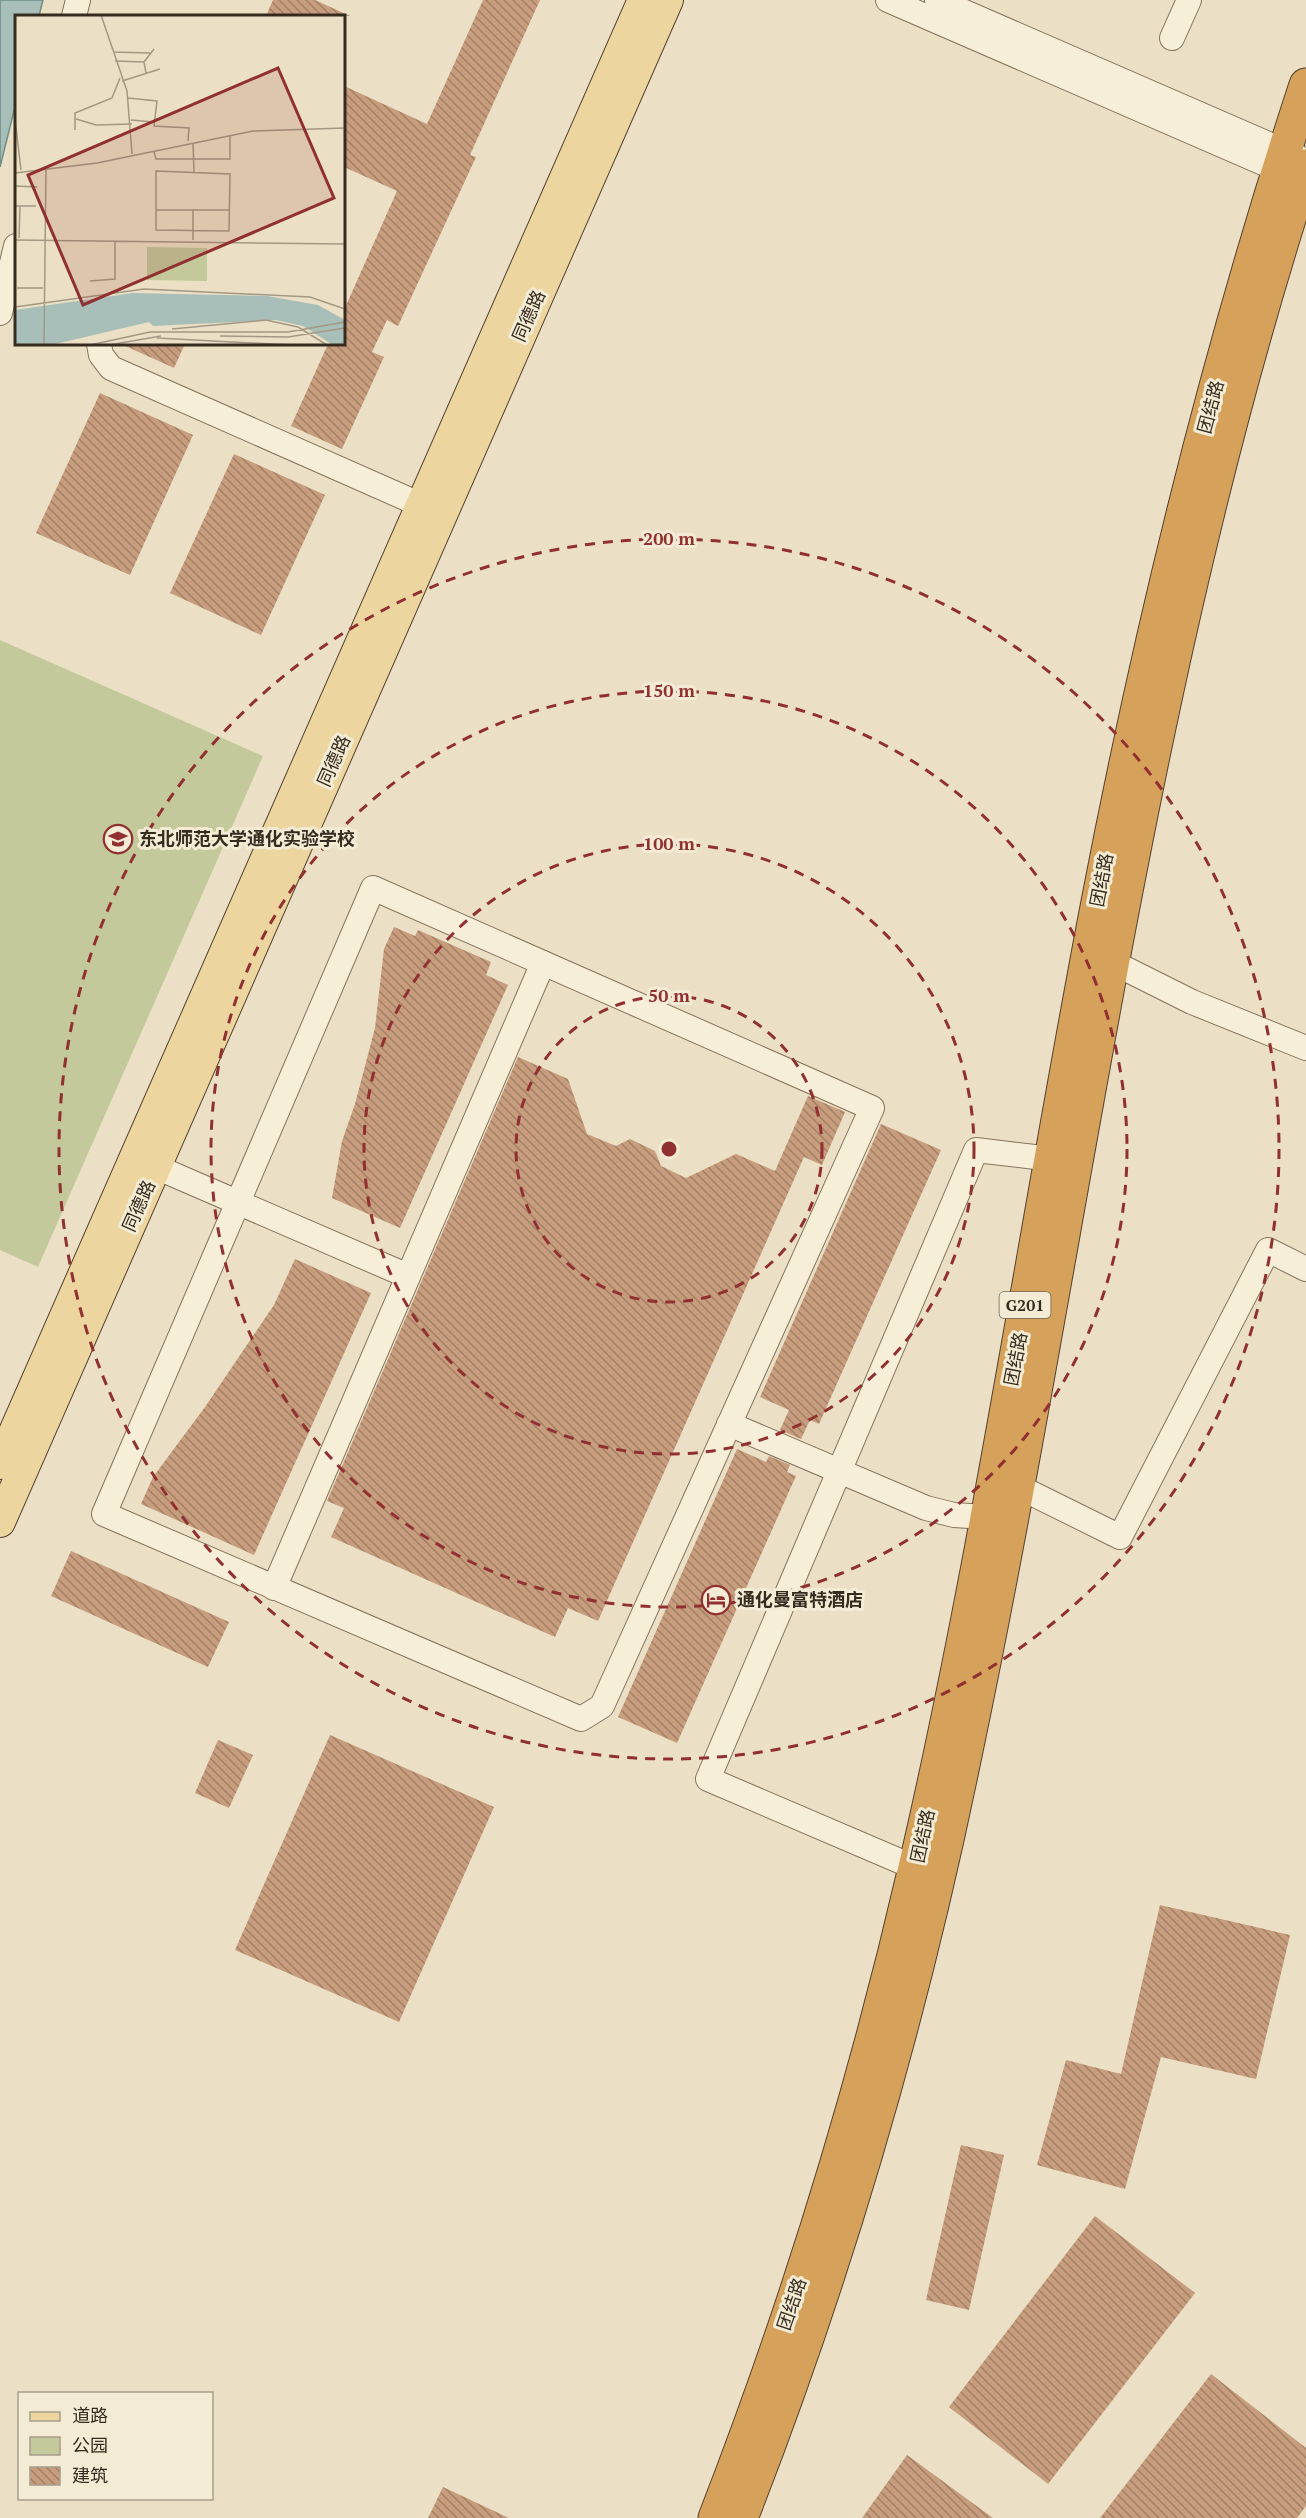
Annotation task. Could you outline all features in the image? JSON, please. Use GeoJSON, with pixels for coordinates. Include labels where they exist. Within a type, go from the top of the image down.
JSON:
{"type":"FeatureCollection","features":[{"type":"Feature","properties":{"kind":"highway","name":"团结路"},"geometry":{"type":"LineString","coordinates":[[741,2518],[828,2276],[914,1978],[964,1761],[1017,1486],[1112,962],[1154,752],[1206,526],[1295,165],[1306,85]]}},
{"type":"Feature","properties":{"kind":"highway","name":"团结路"},"geometry":{"type":"LineString","coordinates":[[715,2518],[767,2380],[833,2178],[866,2064],[916,1868],[986,1517],[1098,900],[1155,633],[1216,385],[1295,165]]}},
{"type":"Feature","properties":{"kind":"main road","name":"同德路"},"geometry":{"type":"LineString","coordinates":[[0,1464],[643,0]]}},
{"type":"Feature","properties":{"kind":"main road","name":"同德路"},"geometry":{"type":"LineString","coordinates":[[0,1522],[668,0]]}},
{"type":"Feature","properties":{"kind":"street"},"geometry":{"type":"LineString","coordinates":[[74,15],[78,0]]}},
{"type":"Feature","properties":{"kind":"street"},"geometry":{"type":"LineString","coordinates":[[888,0],[1295,165]]}},
{"type":"Feature","properties":{"kind":"street"},"geometry":{"type":"LineString","coordinates":[[937,0],[1295,165]]}},
{"type":"Feature","properties":{"kind":"street"},"geometry":{"type":"LineString","coordinates":[[1172,38],[1189,0]]}},
{"type":"Feature","properties":{"kind":"street"},"geometry":{"type":"LineString","coordinates":[[0,312],[15,250]]}},
{"type":"Feature","properties":{"kind":"street"},"geometry":{"type":"LineString","coordinates":[[99,345],[101,356],[111,368],[421,505]]}},
{"type":"Feature","properties":{"kind":"street"},"geometry":{"type":"LineString","coordinates":[[374,888],[872,1108],[603,1706],[581,1719],[104,1514],[238,1202],[374,888]]}},
{"type":"Feature","properties":{"kind":"street"},"geometry":{"type":"LineString","coordinates":[[1112,962],[1192,1002],[1306,1048]]}},
{"type":"Feature","properties":{"kind":"street"},"geometry":{"type":"LineString","coordinates":[[274,1588],[543,963]]}},
{"type":"Feature","properties":{"kind":"street"},"geometry":{"type":"LineString","coordinates":[[916,1868],[708,1779],[976,1150],[1052,1159]]}},
{"type":"Feature","properties":{"kind":"street"},"geometry":{"type":"LineString","coordinates":[[156,1167],[408,1276]]}},
{"type":"Feature","properties":{"kind":"street"},"geometry":{"type":"LineString","coordinates":[[1017,1486],[1120,1537],[1268,1250],[1305,1266]]}},
{"type":"Feature","properties":{"kind":"street"},"geometry":{"type":"LineString","coordinates":[[729,1424],[926,1508],[954,1515],[986,1517]]}},
{"type":"Feature","properties":{"kind":"green space"},"geometry":{"type":"Polygon","coordinates":[[[0,640],[263,756],[38,1267],[0,1250],[0,640]]]}},
{"type":"Feature","properties":{"kind":"water"},"geometry":{"type":"Polygon","coordinates":[[[0,0],[43,0],[39,15],[15,15],[15,107],[0,167],[0,0]]]}},
{"type":"Feature","properties":{"kind":"building"},"geometry":{"type":"Polygon","coordinates":[[[273,0],[315,0],[350,16],[345,15],[266,15],[273,0]]]}},
{"type":"Feature","properties":{"kind":"building"},"geometry":{"type":"Polygon","coordinates":[[[483,0],[540,0],[470,155],[476,157],[398,326],[387,320],[372,352],[384,357],[342,449],[291,426],[328,345],[345,345],[345,308],[397,191],[345,167],[345,86],[427,124],[483,0]]]}},
{"type":"Feature","properties":{"kind":"building"},"geometry":{"type":"Polygon","coordinates":[[[123,345],[185,345],[174,368],[123,345]]]}},
{"type":"Feature","properties":{"kind":"building"},"geometry":{"type":"Polygon","coordinates":[[[100,393],[193,435],[130,575],[36,533],[100,393]]]}},
{"type":"Feature","properties":{"kind":"building"},"geometry":{"type":"Polygon","coordinates":[[[234,454],[325,495],[261,635],[170,593],[234,454]]]}},
{"type":"Feature","properties":{"kind":"building"},"geometry":{"type":"Polygon","coordinates":[[[394,927],[415,936],[418,930],[491,962],[486,975],[508,985],[400,1228],[332,1198],[342,1141],[355,1104],[375,1028],[384,949],[394,927]]]}},
{"type":"Feature","properties":{"kind":"building"},"geometry":{"type":"Polygon","coordinates":[[[518,1057],[568,1079],[587,1134],[616,1146],[630,1139],[655,1151],[661,1166],[686,1178],[736,1154],[775,1171],[808,1096],[845,1112],[822,1165],[804,1157],[598,1621],[568,1608],[555,1637],[331,1537],[344,1508],[327,1501],[518,1057]]]}},
{"type":"Feature","properties":{"kind":"building"},"geometry":{"type":"Polygon","coordinates":[[[881,1124],[941,1150],[819,1424],[810,1420],[801,1439],[780,1430],[789,1410],[760,1397],[881,1124]]]}},
{"type":"Feature","properties":{"kind":"building"},"geometry":{"type":"Polygon","coordinates":[[[295,1259],[371,1293],[254,1555],[141,1504],[153,1477],[205,1407],[274,1305],[295,1259]]]}},
{"type":"Feature","properties":{"kind":"building"},"geometry":{"type":"Polygon","coordinates":[[[737,1449],[766,1462],[769,1456],[790,1465],[787,1472],[796,1476],[677,1743],[618,1717],[737,1449]]]}},
{"type":"Feature","properties":{"kind":"building"},"geometry":{"type":"Polygon","coordinates":[[[71,1551],[229,1622],[208,1667],[51,1596],[71,1551]]]}},
{"type":"Feature","properties":{"kind":"building"},"geometry":{"type":"Polygon","coordinates":[[[330,1735],[494,1807],[399,2022],[235,1950],[330,1735]]]}},
{"type":"Feature","properties":{"kind":"building"},"geometry":{"type":"Polygon","coordinates":[[[218,1740],[253,1755],[229,1808],[195,1793],[218,1740]]]}},
{"type":"Feature","properties":{"kind":"building"},"geometry":{"type":"Polygon","coordinates":[[[1160,1905],[1290,1935],[1256,2079],[1161,2057],[1125,2189],[1037,2165],[1066,2060],[1121,2074],[1160,1905]]]}},
{"type":"Feature","properties":{"kind":"building"},"geometry":{"type":"Polygon","coordinates":[[[961,2145],[1004,2155],[969,2310],[926,2300],[961,2145]]]}},
{"type":"Feature","properties":{"kind":"building"},"geometry":{"type":"Polygon","coordinates":[[[1095,2216],[1195,2293],[1048,2484],[949,2407],[1095,2216]]]}},
{"type":"Feature","properties":{"kind":"building"},"geometry":{"type":"Polygon","coordinates":[[[1211,2374],[1306,2448],[1306,2506],[1297,2518],[1100,2518],[1211,2374]]]}},
{"type":"Feature","properties":{"kind":"building"},"geometry":{"type":"Polygon","coordinates":[[[907,2455],[993,2518],[862,2518],[907,2455]]]}},
{"type":"Feature","properties":{"kind":"building"},"geometry":{"type":"Polygon","coordinates":[[[443,2487],[509,2518],[428,2518],[443,2487]]]}},
{"type":"Feature","properties":{"kind":"place","name":"东北师范大学通化实验学校"},"geometry":{"type":"Point","coordinates":[118,839]}},
{"type":"Feature","properties":{"kind":"place","name":"通化曼富特酒店"},"geometry":{"type":"Point","coordinates":[716,1600]}}]}
